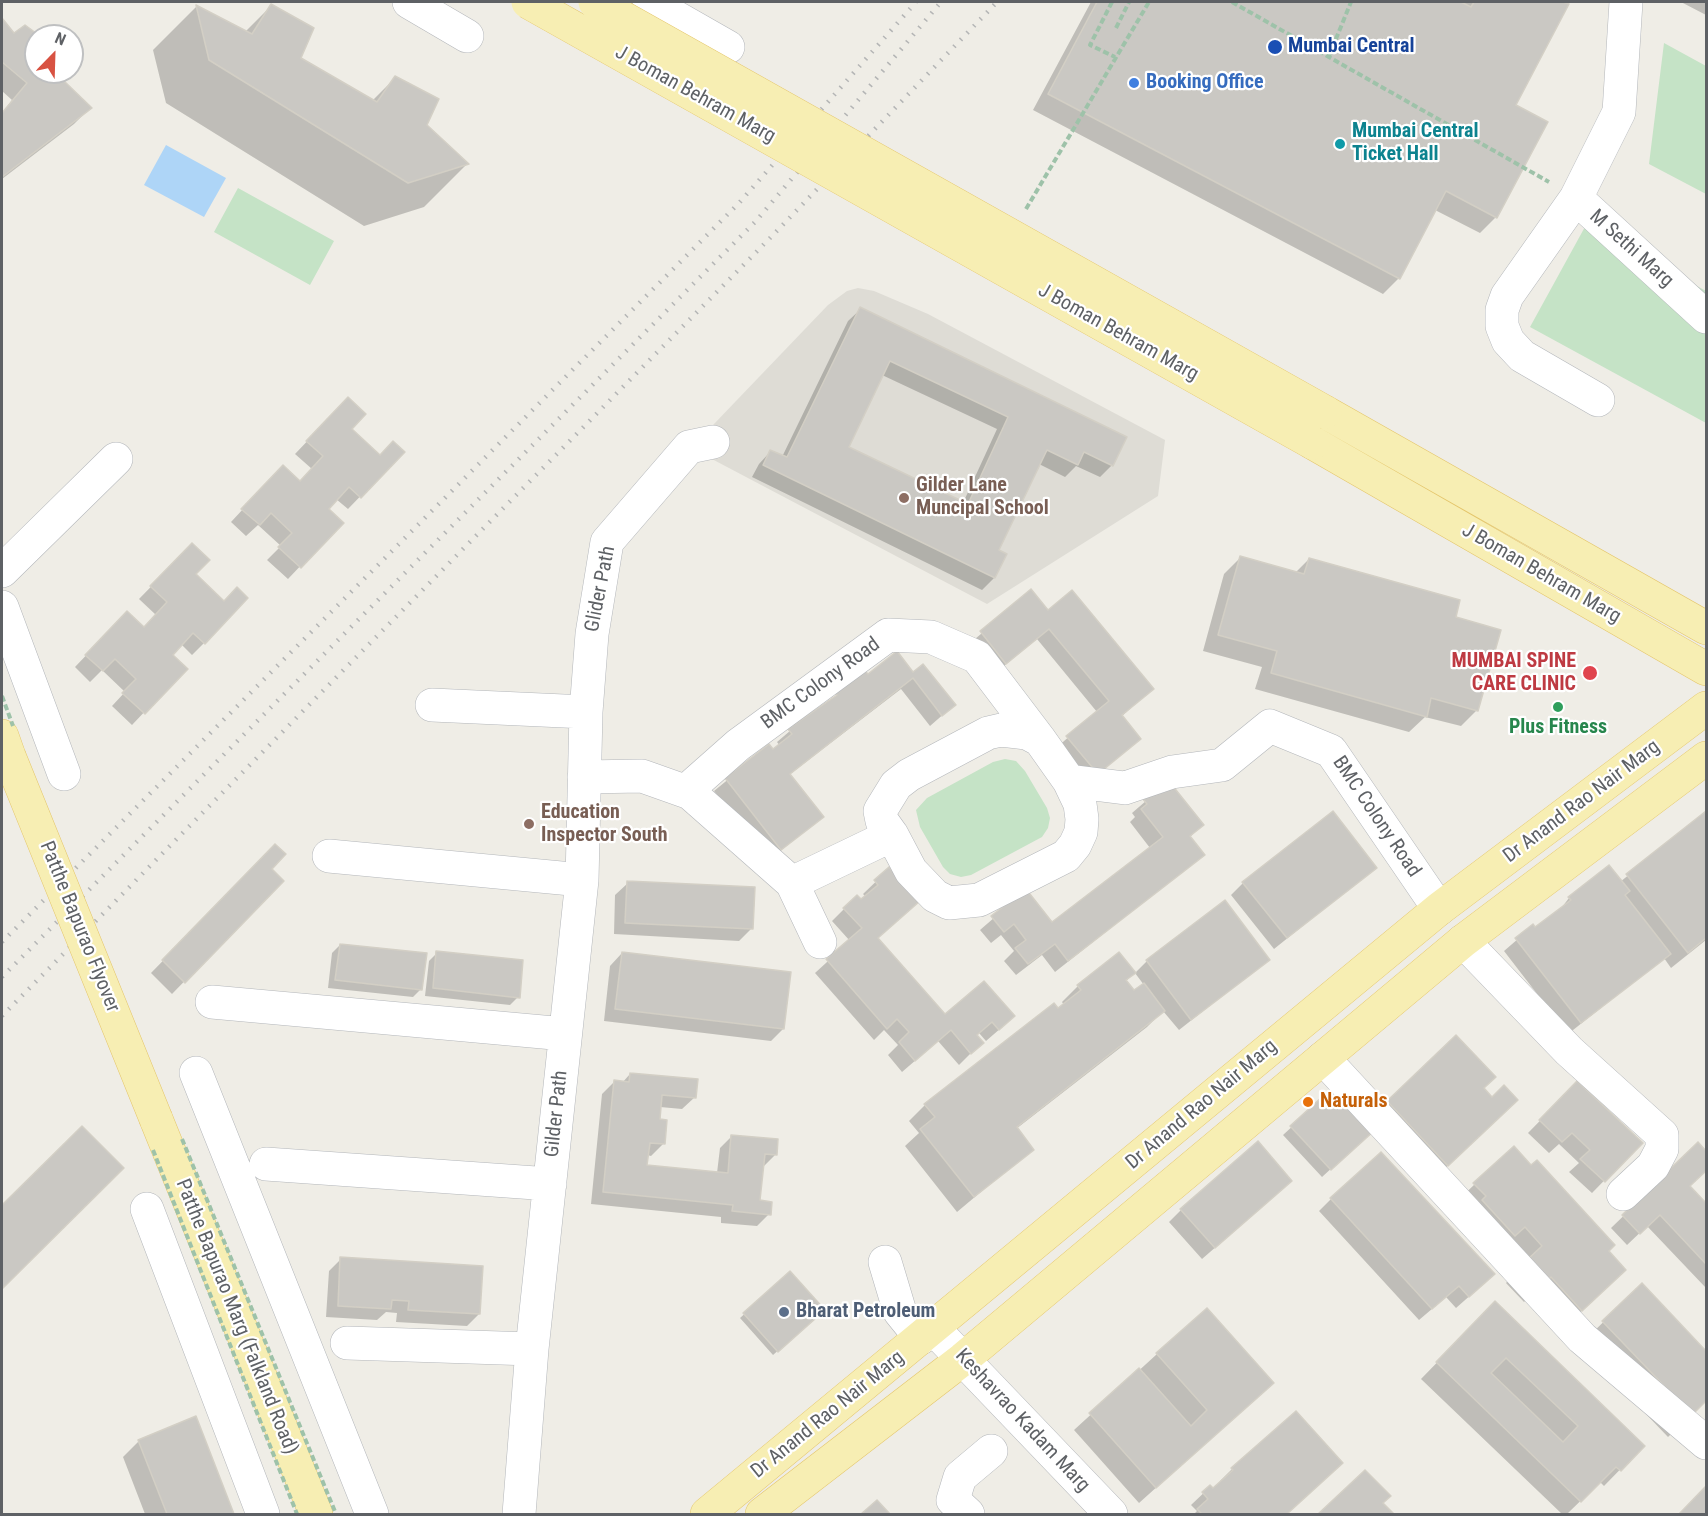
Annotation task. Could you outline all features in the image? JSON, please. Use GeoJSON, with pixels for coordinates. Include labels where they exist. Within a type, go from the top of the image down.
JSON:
{"type":"FeatureCollection","features":[{"type":"Feature","properties":{"kind":"main road","name":"J Boman Behram Marg"},"geometry":{"type":"LineString","coordinates":[[528,2],[1313,443],[1707,669]]}},
{"type":"Feature","properties":{"kind":"main road","name":"J Boman Behram Marg"},"geometry":{"type":"LineString","coordinates":[[595,2],[1707,628]]}},
{"type":"Feature","properties":{"kind":"main road","name":"Dr Anand Rao Nair Marg"},"geometry":{"type":"LineString","coordinates":[[707,1515],[1438,909],[1707,708]]}},
{"type":"Feature","properties":{"kind":"main road","name":"Patthe Bapurao Flyover"},"geometry":{"type":"LineString","coordinates":[[5,746],[156,1119]]}},
{"type":"Feature","properties":{"kind":"main road","name":"Dr Anand Rao Nair Marg"},"geometry":{"type":"LineString","coordinates":[[762,1515],[963,1359],[1463,941],[1707,758]]}},
{"type":"Feature","properties":{"kind":"main road","name":"Patthe Bapurao Marg (Falkland Road)"},"geometry":{"type":"LineString","coordinates":[[156,1119],[316,1515]]}},
{"type":"Feature","properties":{"kind":"street"},"geometry":{"type":"LineString","coordinates":[[409,2],[467,36]]}},
{"type":"Feature","properties":{"kind":"street"},"geometry":{"type":"LineString","coordinates":[[649,2],[728,47]]}},
{"type":"Feature","properties":{"kind":"street","name":"M Sethi Marg"},"geometry":{"type":"LineString","coordinates":[[1626,2],[1619,112],[1575,198],[1707,317]]}},
{"type":"Feature","properties":{"kind":"street"},"geometry":{"type":"LineString","coordinates":[[1575,198],[1508,296],[1502,310],[1502,326],[1508,341],[1522,356],[1598,400]]}},
{"type":"Feature","properties":{"kind":"street","name":"Glider Path"},"geometry":{"type":"LineString","coordinates":[[586,712],[592,634],[607,542],[689,447],[713,442]]}},
{"type":"Feature","properties":{"kind":"street"},"geometry":{"type":"LineString","coordinates":[[2,571],[116,459]]}},
{"type":"Feature","properties":{"kind":"street"},"geometry":{"type":"LineString","coordinates":[[2,607],[64,774]]}},
{"type":"Feature","properties":{"kind":"street","name":"BMC Colony Road"},"geometry":{"type":"LineString","coordinates":[[686,791],[738,745],[888,635],[931,637],[977,657],[1040,740],[1069,782],[1080,804],[1081,832],[1075,845],[1066,856],[979,900],[949,903],[935,896],[912,871],[882,820],[880,811],[886,799],[909,775],[988,733],[1000,730],[1027,733],[1040,740]]}},
{"type":"Feature","properties":{"kind":"street"},"geometry":{"type":"LineString","coordinates":[[432,705],[586,712]]}},
{"type":"Feature","properties":{"kind":"street","name":"Gilder Path"},"geometry":{"type":"LineString","coordinates":[[519,1515],[532,1349],[582,880],[586,712]]}},
{"type":"Feature","properties":{"kind":"street","name":"BMC Colony Road"},"geometry":{"type":"LineString","coordinates":[[1069,782],[1125,788],[1172,772],[1222,765],[1270,726],[1331,751],[1438,909]]}},
{"type":"Feature","properties":{"kind":"street"},"geometry":{"type":"LineString","coordinates":[[584,777],[642,776],[686,791],[792,884],[820,942]]}},
{"type":"Feature","properties":{"kind":"street"},"geometry":{"type":"LineString","coordinates":[[792,884],[892,835]]}},
{"type":"Feature","properties":{"kind":"street"},"geometry":{"type":"LineString","coordinates":[[329,856],[582,880]]}},
{"type":"Feature","properties":{"kind":"street"},"geometry":{"type":"LineString","coordinates":[[1463,941],[1569,1051],[1662,1136],[1662,1149],[1653,1166],[1623,1194]]}},
{"type":"Feature","properties":{"kind":"street"},"geometry":{"type":"LineString","coordinates":[[212,1002],[566,1034]]}},
{"type":"Feature","properties":{"kind":"street"},"geometry":{"type":"LineString","coordinates":[[1323,1058],[1582,1338],[1707,1443]]}},
{"type":"Feature","properties":{"kind":"street"},"geometry":{"type":"LineString","coordinates":[[196,1073],[372,1515]]}},
{"type":"Feature","properties":{"kind":"street"},"geometry":{"type":"LineString","coordinates":[[266,1164],[550,1184]]}},
{"type":"Feature","properties":{"kind":"street"},"geometry":{"type":"LineString","coordinates":[[147,1209],[263,1515]]}},
{"type":"Feature","properties":{"kind":"street","name":"Keshavrao Kadam Marg"},"geometry":{"type":"LineString","coordinates":[[885,1262],[900,1312],[963,1359],[1111,1515]]}},
{"type":"Feature","properties":{"kind":"street"},"geometry":{"type":"LineString","coordinates":[[347,1343],[532,1349]]}},
{"type":"Feature","properties":{"kind":"street"},"geometry":{"type":"LineString","coordinates":[[968,1515],[953,1500],[960,1478],[991,1451]]}},
{"type":"Feature","properties":{"kind":"path"},"geometry":{"type":"LineString","coordinates":[[1112,2],[1090,45],[1115,57]]}},
{"type":"Feature","properties":{"kind":"path"},"geometry":{"type":"LineString","coordinates":[[1116,28],[1129,2]]}},
{"type":"Feature","properties":{"kind":"path"},"geometry":{"type":"LineString","coordinates":[[1020,219],[1149,2]]}},
{"type":"Feature","properties":{"kind":"path"},"geometry":{"type":"LineString","coordinates":[[1232,2],[1525,166]]}},
{"type":"Feature","properties":{"kind":"path"},"geometry":{"type":"LineString","coordinates":[[1329,56],[1351,2]]}},
{"type":"Feature","properties":{"kind":"shaded area"},"geometry":{"type":"Polygon","coordinates":[[[858,288],[874,291],[928,314],[1165,440],[1158,496],[987,604],[691,448],[828,305],[847,291],[858,288]]]}},
{"type":"Feature","properties":{"kind":"green space"},"geometry":{"type":"Polygon","coordinates":[[[1664,43],[1706,66],[1706,194],[1649,164],[1664,43]]]}},
{"type":"Feature","properties":{"kind":"green space"},"geometry":{"type":"Polygon","coordinates":[[[238,188],[334,241],[310,285],[214,232],[238,188]]]}},
{"type":"Feature","properties":{"kind":"green space"},"geometry":{"type":"Polygon","coordinates":[[[1586,225],[1706,291],[1706,423],[1530,327],[1586,225]]]}},
{"type":"Feature","properties":{"kind":"green space"},"geometry":{"type":"Polygon","coordinates":[[[1005,759],[1016,761],[1025,771],[1047,808],[1050,818],[1048,828],[1042,837],[971,875],[961,877],[950,874],[943,867],[920,827],[916,810],[927,798],[993,762],[1005,759]]]}},
{"type":"Feature","properties":{"kind":"water"},"geometry":{"type":"Polygon","coordinates":[[[166,145],[226,178],[204,217],[144,185],[166,145]]]}},
{"type":"Feature","properties":{"kind":"building","name":"Mumbai Central Ticket Hall"},"geometry":{"type":"Polygon","coordinates":[[[1097,2],[1461,2],[1471,7],[1474,2],[1563,2],[1569,4],[1516,105],[1548,122],[1497,218],[1446,191],[1400,279],[1048,94],[1097,2]]]}},
{"type":"Feature","properties":{"kind":"building"},"geometry":{"type":"Polygon","coordinates":[[[271,4],[314,28],[301,58],[377,102],[395,76],[439,99],[427,125],[469,164],[408,183],[209,60],[196,5],[252,34],[271,4]]]}},
{"type":"Feature","properties":{"kind":"building"},"geometry":{"type":"Polygon","coordinates":[[[2,18],[14,33],[24,26],[24,80],[2,62],[2,18]]]}},
{"type":"Feature","properties":{"kind":"building"},"geometry":{"type":"Polygon","coordinates":[[[26,84],[67,84],[92,108],[2,177],[2,113],[26,84]]]}},
{"type":"Feature","properties":{"kind":"building"},"geometry":{"type":"Polygon","coordinates":[[[860,307],[1127,437],[1113,466],[1084,452],[1078,465],[1047,450],[999,550],[1007,554],[995,578],[763,465],[770,450],[787,457],[860,307]],[[890,361],[849,447],[968,504],[1008,417],[890,361]]]}},
{"type":"Feature","properties":{"kind":"building"},"geometry":{"type":"Polygon","coordinates":[[[348,397],[366,414],[352,429],[380,455],[393,441],[405,452],[361,498],[349,487],[329,509],[344,523],[301,568],[278,547],[292,533],[271,513],[260,525],[241,509],[283,465],[300,481],[323,456],[306,441],[348,397]]]}},
{"type":"Feature","properties":{"kind":"building"},"geometry":{"type":"Polygon","coordinates":[[[192,543],[210,560],[196,574],[224,601],[237,587],[248,598],[205,644],[193,633],[173,655],[188,669],[145,714],[122,693],[136,679],[115,659],[103,671],[85,655],[127,611],[144,627],[167,602],[150,586],[192,543]]]}},
{"type":"Feature","properties":{"kind":"building"},"geometry":{"type":"Polygon","coordinates":[[[1240,556],[1304,574],[1309,558],[1460,600],[1456,617],[1501,630],[1478,711],[1431,698],[1427,717],[1271,673],[1277,651],[1218,635],[1240,556]]]}},
{"type":"Feature","properties":{"kind":"building"},"geometry":{"type":"Polygon","coordinates":[[[1031,589],[1048,610],[1072,590],[1154,689],[1122,715],[1141,739],[1098,774],[1066,736],[1109,701],[1049,629],[1006,664],[980,631],[1031,589]]]}},
{"type":"Feature","properties":{"kind":"building"},"geometry":{"type":"Polygon","coordinates":[[[897,651],[913,672],[923,664],[956,705],[942,716],[913,678],[790,774],[824,817],[781,850],[725,778],[769,744],[773,749],[792,734],[788,729],[837,695],[835,693],[864,670],[868,674],[897,651]]]}},
{"type":"Feature","properties":{"kind":"building"},"geometry":{"type":"Polygon","coordinates":[[[1168,780],[1204,825],[1190,836],[1205,855],[1068,961],[1055,944],[1028,964],[1015,948],[1026,940],[1014,924],[1004,932],[991,916],[1026,889],[1052,922],[1163,837],[1141,809],[1147,804],[1143,799],[1168,780]]]}},
{"type":"Feature","properties":{"kind":"building"},"geometry":{"type":"Polygon","coordinates":[[[1333,811],[1377,868],[1287,938],[1242,882],[1333,811]]]}},
{"type":"Feature","properties":{"kind":"building"},"geometry":{"type":"Polygon","coordinates":[[[1706,811],[1706,938],[1688,953],[1626,874],[1706,811]]]}},
{"type":"Feature","properties":{"kind":"building"},"geometry":{"type":"Polygon","coordinates":[[[275,844],[286,854],[272,869],[284,881],[185,983],[162,960],[275,844]]]}},
{"type":"Feature","properties":{"kind":"building"},"geometry":{"type":"Polygon","coordinates":[[[1609,865],[1630,891],[1625,895],[1671,954],[1581,1023],[1515,938],[1533,924],[1535,927],[1571,900],[1568,897],[1609,865]]]}},
{"type":"Feature","properties":{"kind":"building"},"geometry":{"type":"Polygon","coordinates":[[[889,867],[920,901],[878,938],[945,1014],[984,981],[1015,1016],[999,1030],[992,1022],[977,1035],[984,1043],[971,1054],[951,1030],[915,1061],[899,1042],[909,1032],[897,1019],[887,1029],[826,959],[862,928],[843,908],[857,895],[861,899],[878,885],[874,880],[889,867]]]}},
{"type":"Feature","properties":{"kind":"building"},"geometry":{"type":"Polygon","coordinates":[[[627,881],[755,887],[753,929],[625,923],[627,881]]]}},
{"type":"Feature","properties":{"kind":"building"},"geometry":{"type":"Polygon","coordinates":[[[1225,900],[1270,960],[1191,1020],[1146,960],[1225,900]]]}},
{"type":"Feature","properties":{"kind":"building"},"geometry":{"type":"Polygon","coordinates":[[[340,944],[427,953],[422,990],[335,980],[340,944]]]}},
{"type":"Feature","properties":{"kind":"building"},"geometry":{"type":"Polygon","coordinates":[[[436,951],[523,960],[520,998],[433,988],[436,951]]]}},
{"type":"Feature","properties":{"kind":"building"},"geometry":{"type":"Polygon","coordinates":[[[622,952],[791,972],[784,1029],[615,1009],[622,952]]]}},
{"type":"Feature","properties":{"kind":"building"},"geometry":{"type":"Polygon","coordinates":[[[1119,952],[1136,973],[1126,980],[1134,990],[1144,983],[1165,1011],[1017,1127],[1034,1150],[974,1197],[920,1129],[935,1117],[924,1104],[1054,1003],[1058,1008],[1081,990],[1077,985],[1119,952]]]}},
{"type":"Feature","properties":{"kind":"building"},"geometry":{"type":"Polygon","coordinates":[[[1456,1035],[1496,1077],[1484,1088],[1492,1097],[1504,1085],[1518,1100],[1448,1166],[1387,1101],[1456,1035]]]}},
{"type":"Feature","properties":{"kind":"building"},"geometry":{"type":"Polygon","coordinates":[[[630,1073],[698,1079],[696,1098],[662,1095],[660,1119],[667,1120],[665,1144],[650,1143],[647,1165],[728,1173],[731,1135],[778,1139],[777,1155],[765,1154],[760,1200],[772,1202],[771,1215],[732,1211],[733,1205],[603,1192],[614,1080],[629,1082],[630,1073]]]}},
{"type":"Feature","properties":{"kind":"building"},"geometry":{"type":"Polygon","coordinates":[[[1577,1081],[1643,1143],[1605,1182],[1580,1159],[1590,1150],[1572,1133],[1562,1142],[1539,1120],[1577,1081]]]}},
{"type":"Feature","properties":{"kind":"building"},"geometry":{"type":"Polygon","coordinates":[[[1334,1086],[1375,1130],[1331,1170],[1290,1126],[1334,1086]]]}},
{"type":"Feature","properties":{"kind":"building"},"geometry":{"type":"Polygon","coordinates":[[[82,1126],[124,1168],[2,1289],[2,1205],[82,1126]]]}},
{"type":"Feature","properties":{"kind":"building"},"geometry":{"type":"Polygon","coordinates":[[[1258,1141],[1292,1181],[1215,1248],[1180,1209],[1258,1141]]]}},
{"type":"Feature","properties":{"kind":"building"},"geometry":{"type":"Polygon","coordinates":[[[1698,1142],[1706,1151],[1706,1171],[1690,1186],[1706,1203],[1706,1264],[1660,1215],[1640,1234],[1622,1215],[1698,1142]]]}},
{"type":"Feature","properties":{"kind":"building"},"geometry":{"type":"Polygon","coordinates":[[[1514,1146],[1531,1165],[1537,1160],[1615,1245],[1609,1251],[1626,1270],[1582,1311],[1551,1277],[1548,1280],[1528,1259],[1542,1246],[1525,1227],[1515,1236],[1482,1200],[1486,1196],[1473,1183],[1514,1146]]]}},
{"type":"Feature","properties":{"kind":"building"},"geometry":{"type":"Polygon","coordinates":[[[1381,1152],[1495,1274],[1469,1297],[1459,1286],[1432,1309],[1330,1198],[1381,1152]]]}},
{"type":"Feature","properties":{"kind":"building"},"geometry":{"type":"Polygon","coordinates":[[[340,1257],[483,1266],[480,1314],[408,1310],[409,1301],[392,1300],[391,1309],[338,1306],[340,1257]]]}},
{"type":"Feature","properties":{"kind":"building","name":"Bharat Petroleum"},"geometry":{"type":"Polygon","coordinates":[[[790,1271],[825,1310],[778,1352],[743,1313],[790,1271]]]}},
{"type":"Feature","properties":{"kind":"building"},"geometry":{"type":"Polygon","coordinates":[[[1642,1283],[1706,1351],[1706,1401],[1692,1415],[1602,1321],[1642,1283]]]}},
{"type":"Feature","properties":{"kind":"building"},"geometry":{"type":"Polygon","coordinates":[[[1495,1301],[1645,1446],[1621,1471],[1616,1467],[1581,1502],[1436,1362],[1495,1301]],[[1506,1358],[1491,1373],[1563,1442],[1578,1426],[1506,1358]]]}},
{"type":"Feature","properties":{"kind":"building"},"geometry":{"type":"Polygon","coordinates":[[[1207,1308],[1274,1383],[1156,1488],[1089,1413],[1139,1368],[1191,1426],[1207,1410],[1156,1353],[1207,1308]]]}},
{"type":"Feature","properties":{"kind":"building"},"geometry":{"type":"Polygon","coordinates":[[[1296,1411],[1343,1463],[1287,1514],[1202,1514],[1197,1509],[1208,1499],[1202,1492],[1210,1485],[1213,1488],[1233,1470],[1231,1468],[1296,1411]]]}},
{"type":"Feature","properties":{"kind":"building"},"geometry":{"type":"Polygon","coordinates":[[[196,1416],[234,1514],[167,1514],[138,1440],[196,1416]]]}},
{"type":"Feature","properties":{"kind":"building"},"geometry":{"type":"Polygon","coordinates":[[[1365,1470],[1391,1496],[1383,1503],[1394,1514],[1318,1514],[1365,1470]]]}},
{"type":"Feature","properties":{"kind":"building"},"geometry":{"type":"Polygon","coordinates":[[[1706,1486],[1706,1514],[1679,1514],[1706,1486]]]}},
{"type":"Feature","properties":{"kind":"building"},"geometry":{"type":"Polygon","coordinates":[[[877,1500],[890,1514],[861,1514],[877,1500]]]}},
{"type":"Feature","properties":{"kind":"railway"},"geometry":{"type":"LineString","coordinates":[[2,942],[739,203],[916,2]]}},
{"type":"Feature","properties":{"kind":"railway"},"geometry":{"type":"LineString","coordinates":[[2,977],[756,221],[941,2]]}},
{"type":"Feature","properties":{"kind":"railway"},"geometry":{"type":"LineString","coordinates":[[2,1016],[773,235],[997,2]]}},
{"type":"Feature","properties":{"kind":"place","name":"Mumbai Central"},"geometry":{"type":"Point","coordinates":[1275,47]}},
{"type":"Feature","properties":{"kind":"place","name":"Booking Office"},"geometry":{"type":"Point","coordinates":[1134,83]}},
{"type":"Feature","properties":{"kind":"place","name":"Mumbai Central Ticket Hall"},"geometry":{"type":"Point","coordinates":[1340,144]}},
{"type":"Feature","properties":{"kind":"place","name":"Gilder Lane Muncipal School"},"geometry":{"type":"Point","coordinates":[904,498]}},
{"type":"Feature","properties":{"kind":"place","name":"MUMBAI SPINE CARE CLINIC"},"geometry":{"type":"Point","coordinates":[1590,673]}},
{"type":"Feature","properties":{"kind":"place","name":"Plus Fitness"},"geometry":{"type":"Point","coordinates":[1558,707]}},
{"type":"Feature","properties":{"kind":"place","name":"Education Inspector South"},"geometry":{"type":"Point","coordinates":[529,824]}},
{"type":"Feature","properties":{"kind":"place","name":"Naturals"},"geometry":{"type":"Point","coordinates":[1308,1102]}},
{"type":"Feature","properties":{"kind":"place","name":"Bharat Petroleum"},"geometry":{"type":"Point","coordinates":[784,1312]}}]}
